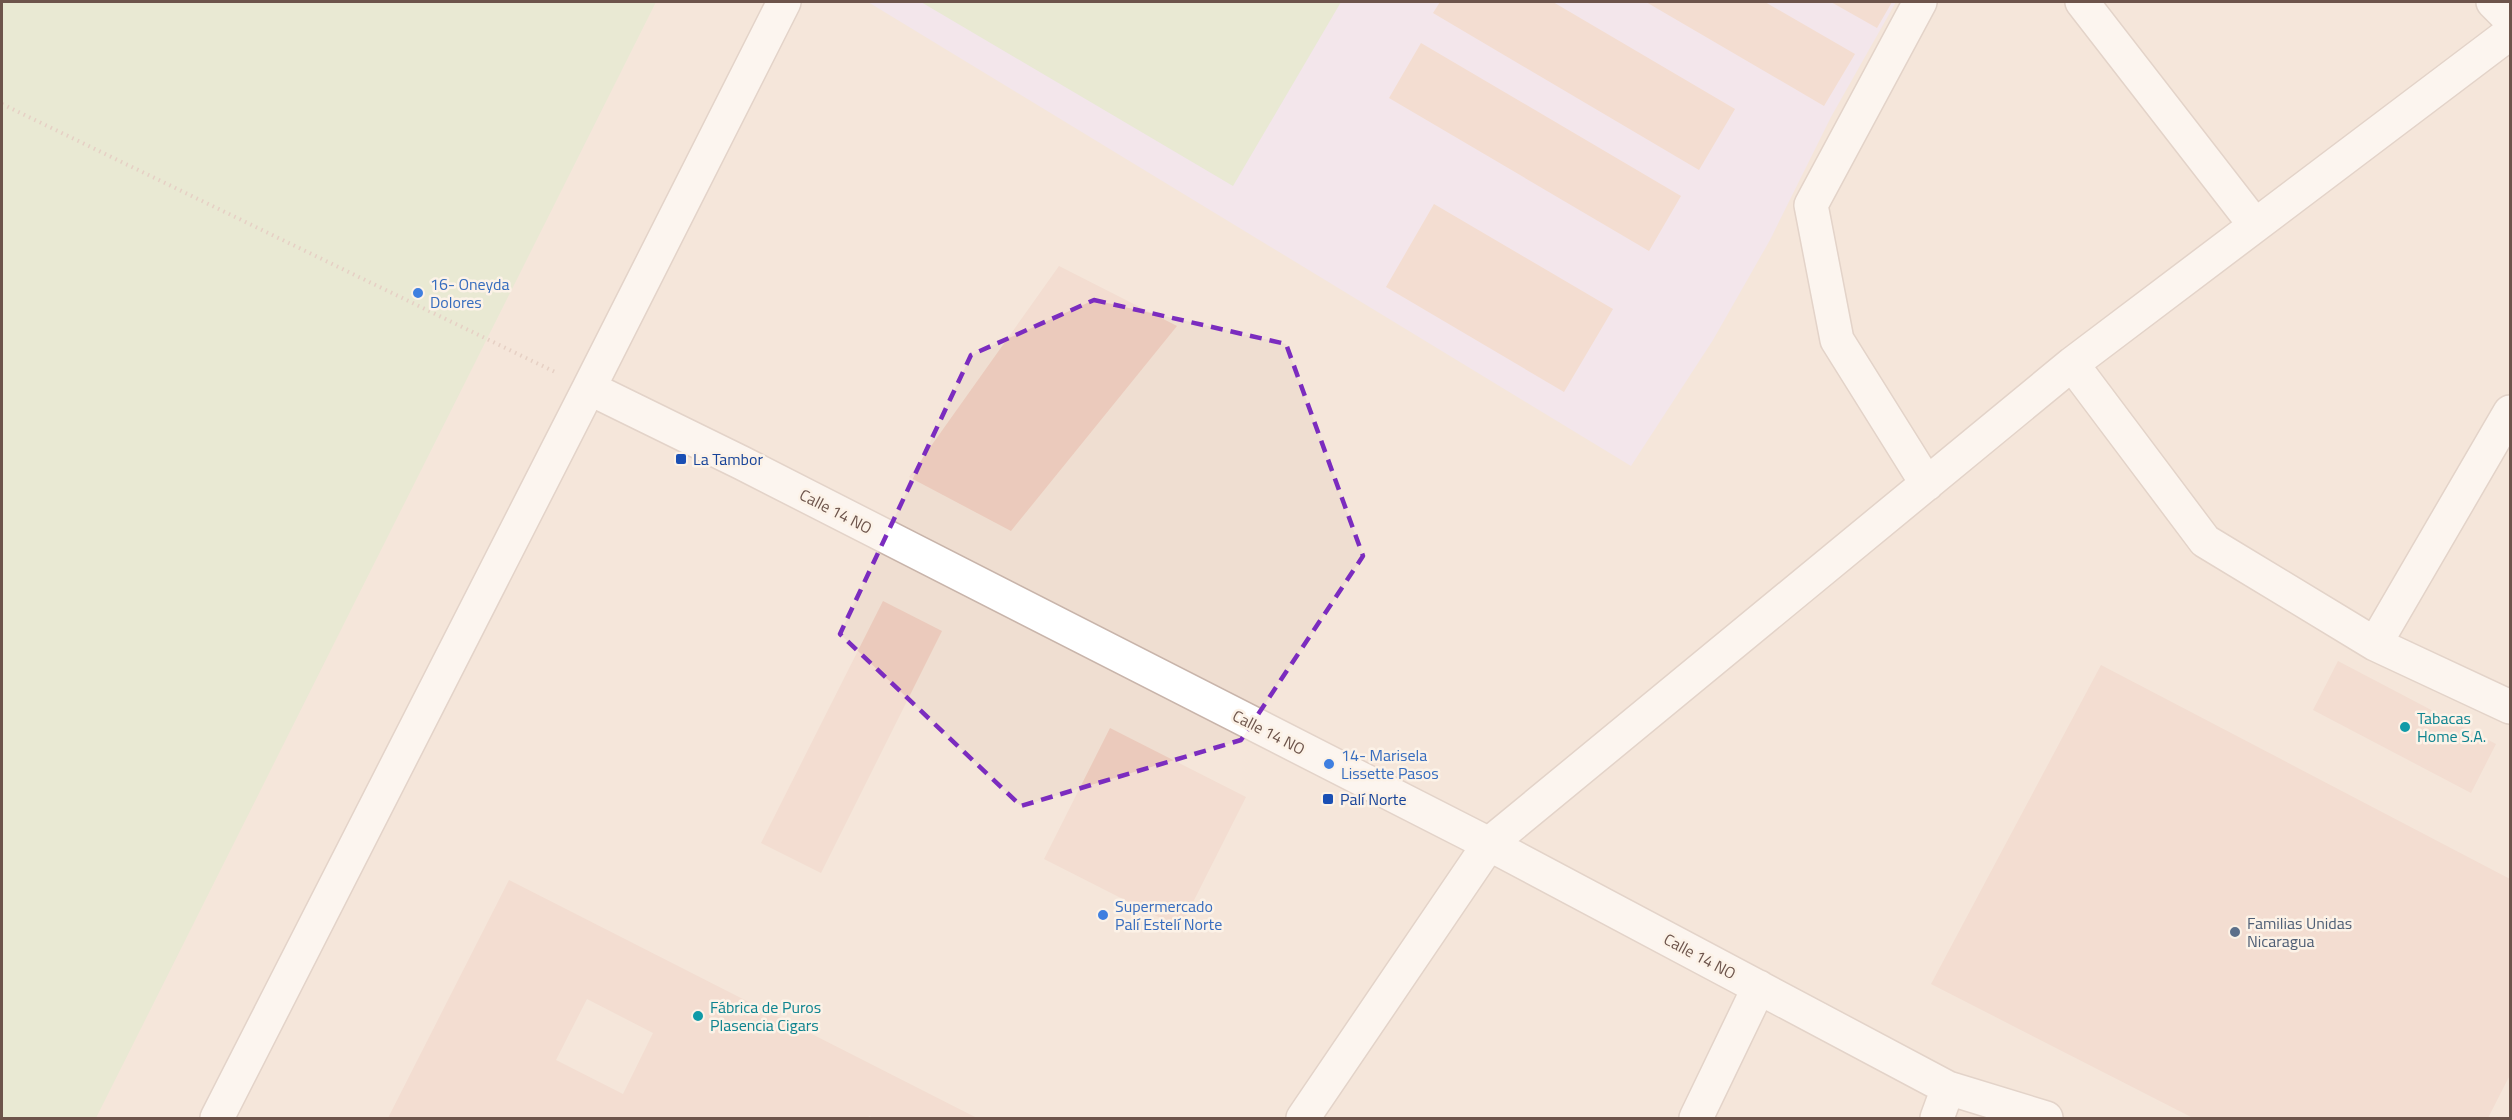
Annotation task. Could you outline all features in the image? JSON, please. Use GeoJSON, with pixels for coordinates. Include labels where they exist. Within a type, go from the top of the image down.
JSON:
{"type":"FeatureCollection","features":[{"type":"Feature","properties":{"kind":"street"},"geometry":{"type":"LineString","coordinates":[[217,1119],[784,2]]}},
{"type":"Feature","properties":{"kind":"street"},"geometry":{"type":"LineString","coordinates":[[1920,2],[1811,205],[1838,340],[1927,484]]}},
{"type":"Feature","properties":{"kind":"street"},"geometry":{"type":"LineString","coordinates":[[2082,2],[2255,225]]}},
{"type":"Feature","properties":{"kind":"street"},"geometry":{"type":"LineString","coordinates":[[2493,2],[2511,19]]}},
{"type":"Feature","properties":{"kind":"street"},"geometry":{"type":"LineString","coordinates":[[1303,1119],[1489,844],[2072,364],[2511,33]]}},
{"type":"Feature","properties":{"kind":"street"},"geometry":{"type":"LineString","coordinates":[[2072,364],[2205,541],[2375,644],[2511,707]]}},
{"type":"Feature","properties":{"kind":"street","name":"Calle 14 NO"},"geometry":{"type":"LineString","coordinates":[[590,388],[742,463],[1489,844],[1948,1088],[2046,1119]]}},
{"type":"Feature","properties":{"kind":"street"},"geometry":{"type":"LineString","coordinates":[[2375,644],[2511,412]]}},
{"type":"Feature","properties":{"kind":"street"},"geometry":{"type":"LineString","coordinates":[[1696,1119],[1759,987]]}},
{"type":"Feature","properties":{"kind":"street"},"geometry":{"type":"LineString","coordinates":[[1937,1119],[1948,1088]]}},
{"type":"Feature","properties":{"kind":"path"},"geometry":{"type":"LineString","coordinates":[[2,104],[590,388]]}},
{"type":"Feature","properties":{"kind":"highlighted area"},"geometry":{"type":"Polygon","coordinates":[[[1094,300],[1286,344],[1363,556],[1241,740],[1021,806],[840,634],[971,355],[1094,300]]]}},
{"type":"Feature","properties":{"kind":"shaded area"},"geometry":{"type":"Polygon","coordinates":[[[2,2],[2510,2],[2510,1118],[2,1118],[2,2]]]}},
{"type":"Feature","properties":{"kind":"shaded area"},"geometry":{"type":"Polygon","coordinates":[[[868,2],[1896,2],[1831,117],[1770,240],[1713,340],[1631,466],[868,2]]]}},
{"type":"Feature","properties":{"kind":"green space"},"geometry":{"type":"Polygon","coordinates":[[[2,2],[656,2],[96,1118],[2,1118],[2,2]]]}},
{"type":"Feature","properties":{"kind":"green space"},"geometry":{"type":"Polygon","coordinates":[[[921,2],[1341,2],[1233,186],[921,2]]]}},
{"type":"Feature","properties":{"kind":"building"},"geometry":{"type":"Polygon","coordinates":[[[1440,2],[1553,2],[1735,109],[1699,170],[1433,13],[1440,2]]]}},
{"type":"Feature","properties":{"kind":"building"},"geometry":{"type":"Polygon","coordinates":[[[1646,2],[1765,2],[1855,54],[1824,106],[1646,2]]]}},
{"type":"Feature","properties":{"kind":"building"},"geometry":{"type":"Polygon","coordinates":[[[1831,2],[1892,2],[1877,28],[1831,2]]]}},
{"type":"Feature","properties":{"kind":"building"},"geometry":{"type":"Polygon","coordinates":[[[1421,43],[1681,196],[1649,251],[1389,98],[1421,43]]]}},
{"type":"Feature","properties":{"kind":"building"},"geometry":{"type":"Polygon","coordinates":[[[1434,204],[1613,309],[1564,392],[1386,287],[1434,204]]]}},
{"type":"Feature","properties":{"kind":"building"},"geometry":{"type":"Polygon","coordinates":[[[1059,266],[1177,326],[1011,531],[909,477],[1059,266]]]}},
{"type":"Feature","properties":{"kind":"building"},"geometry":{"type":"Polygon","coordinates":[[[883,601],[942,631],[821,873],[761,843],[883,601]]]}},
{"type":"Feature","properties":{"kind":"building","name":"Tabacas Home S.A."},"geometry":{"type":"Polygon","coordinates":[[[2338,661],[2496,744],[2471,793],[2313,710],[2338,661]]]}},
{"type":"Feature","properties":{"kind":"building","name":"Familias Unidas Nicaragua"},"geometry":{"type":"Polygon","coordinates":[[[2101,665],[2510,879],[2510,1075],[2488,1118],[2193,1118],[1931,984],[2101,665]]]}},
{"type":"Feature","properties":{"kind":"building"},"geometry":{"type":"Polygon","coordinates":[[[1110,728],[1246,797],[1180,928],[1044,859],[1110,728]]]}},
{"type":"Feature","properties":{"kind":"building","name":"Fábrica de Puros Plasencia Cigars"},"geometry":{"type":"Polygon","coordinates":[[[509,880],[977,1118],[874,1118],[869,1116],[868,1118],[388,1118],[509,880]],[[587,999],[556,1060],[623,1094],[653,1033],[587,999]]]}},
{"type":"Feature","properties":{"kind":"place","name":"16- Oneyda Dolores"},"geometry":{"type":"Point","coordinates":[418,293]}},
{"type":"Feature","properties":{"kind":"place","name":"La Tambor"},"geometry":{"type":"Point","coordinates":[681,459]}},
{"type":"Feature","properties":{"kind":"place","name":"Tabacas Home S.A."},"geometry":{"type":"Point","coordinates":[2405,727]}},
{"type":"Feature","properties":{"kind":"place","name":"14- Marisela Lissette Pasos"},"geometry":{"type":"Point","coordinates":[1329,764]}},
{"type":"Feature","properties":{"kind":"place","name":"Palí Norte"},"geometry":{"type":"Point","coordinates":[1328,799]}},
{"type":"Feature","properties":{"kind":"place","name":"Supermercado Palí Estelí Norte"},"geometry":{"type":"Point","coordinates":[1103,915]}},
{"type":"Feature","properties":{"kind":"place","name":"Familias Unidas Nicaragua"},"geometry":{"type":"Point","coordinates":[2235,932]}},
{"type":"Feature","properties":{"kind":"place","name":"Fábrica de Puros Plasencia Cigars"},"geometry":{"type":"Point","coordinates":[698,1016]}}]}
